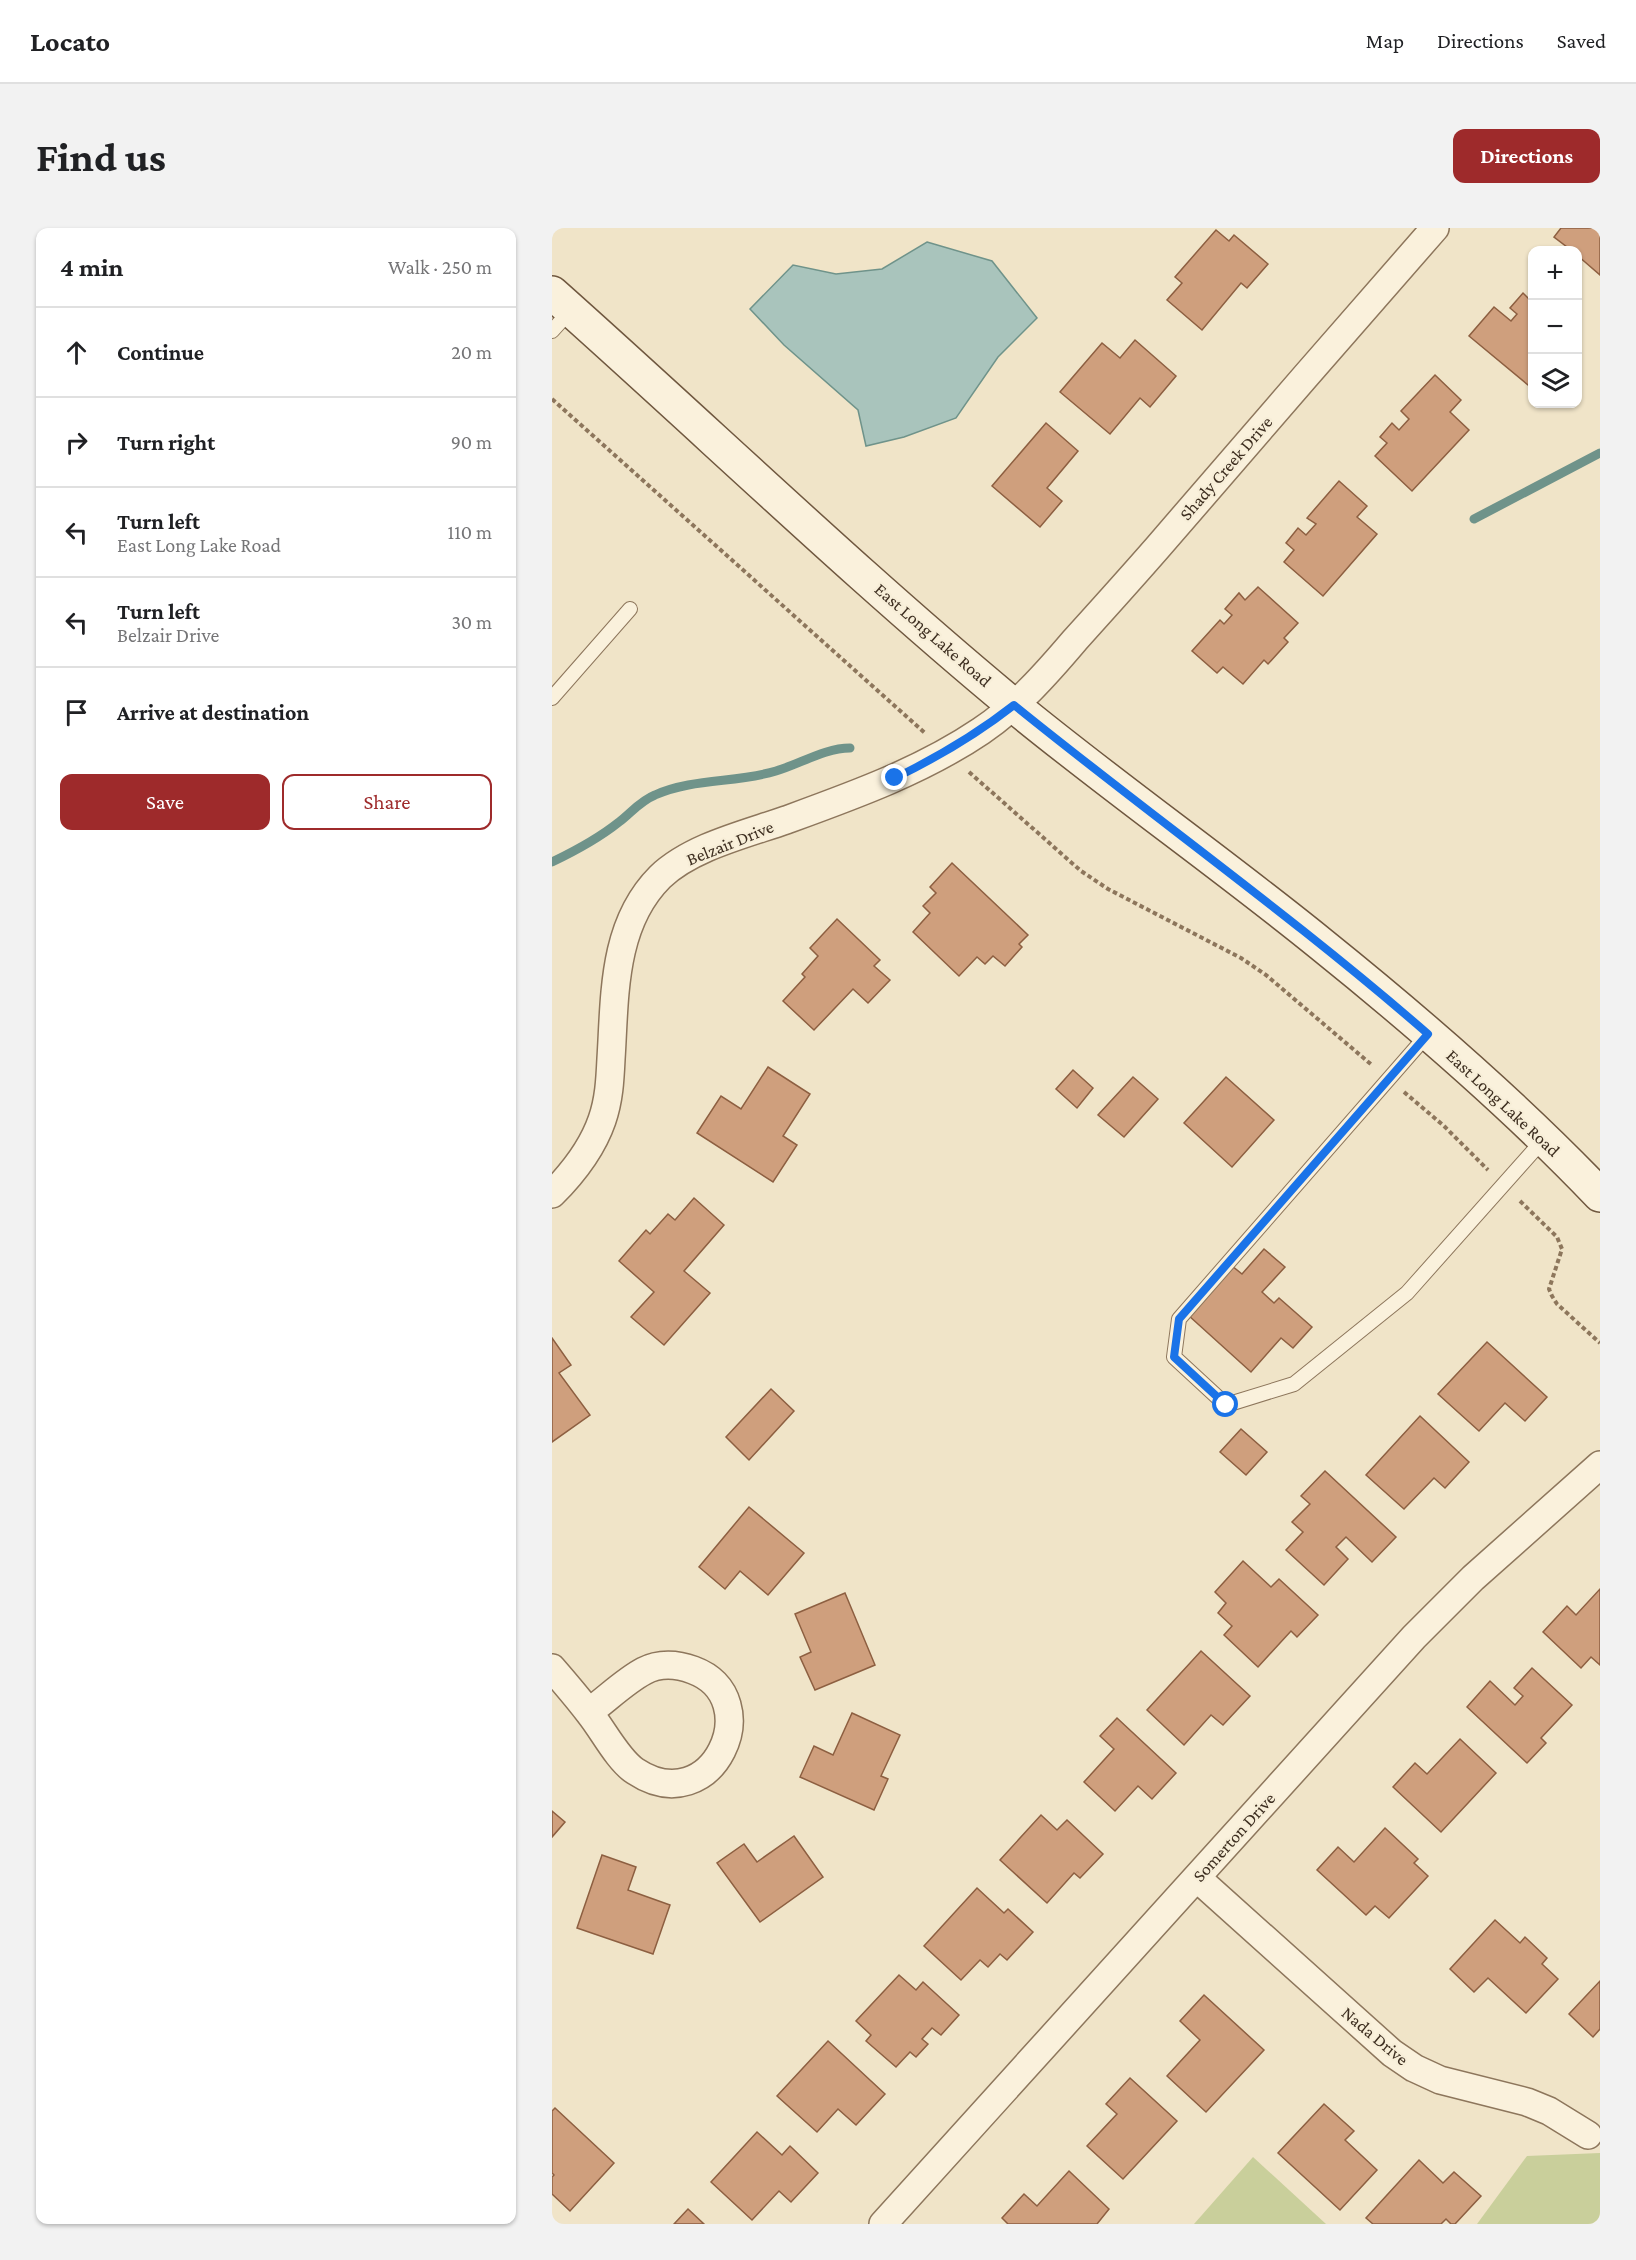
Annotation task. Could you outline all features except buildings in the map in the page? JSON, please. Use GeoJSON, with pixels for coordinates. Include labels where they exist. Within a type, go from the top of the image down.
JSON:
{"type":"FeatureCollection","features":[{"type":"Feature","properties":{"kind":"main road","name":"East Long Lake Road"},"geometry":{"type":"LineString","coordinates":[[558,311],[1014,705],[1101,775],[1320,943],[1428,1034],[1487,1086],[1600,1195]]}},
{"type":"Feature","properties":{"kind":"street","name":"Shady Creek Drive"},"geometry":{"type":"LineString","coordinates":[[1014,705],[1045,674],[1130,579],[1435,228]]}},
{"type":"Feature","properties":{"kind":"street","name":"Belzair Drive"},"geometry":{"type":"LineString","coordinates":[[552,1194],[578,1166],[592,1144],[602,1120],[609,1096],[618,964],[637,906],[656,882],[688,858],[724,841],[857,793],[931,761],[980,731],[1014,705]]}},
{"type":"Feature","properties":{"kind":"street","name":"Somerton Drive"},"geometry":{"type":"LineString","coordinates":[[883,2224],[1443,1607],[1521,1534],[1600,1465]]}},
{"type":"Feature","properties":{"kind":"street"},"geometry":{"type":"LineString","coordinates":[[552,1668],[633,1769],[650,1779],[670,1784],[690,1780],[708,1770],[721,1755],[728,1737],[729,1719],[724,1700],[714,1684],[699,1673],[681,1666],[663,1666],[644,1671],[589,1712]]}},
{"type":"Feature","properties":{"kind":"street","name":"Nada Drive"},"geometry":{"type":"LineString","coordinates":[[1197,1878],[1392,2053],[1414,2068],[1440,2080],[1527,2102],[1549,2111],[1588,2135]]}},
{"type":"Feature","properties":{"kind":"lane"},"geometry":{"type":"LineString","coordinates":[[552,698],[630,609]]}},
{"type":"Feature","properties":{"kind":"lane"},"geometry":{"type":"LineString","coordinates":[[1428,1034],[1179,1319],[1174,1357],[1226,1405],[1294,1384],[1407,1293],[1544,1140]]}},
{"type":"Feature","properties":{"kind":"path"},"geometry":{"type":"LineString","coordinates":[[552,399],[925,733]]}},
{"type":"Feature","properties":{"kind":"path"},"geometry":{"type":"LineString","coordinates":[[962,765],[1082,871],[1108,889],[1241,958],[1266,975],[1379,1071]]}},
{"type":"Feature","properties":{"kind":"path"},"geometry":{"type":"LineString","coordinates":[[1396,1086],[1444,1126],[1495,1177]]}},
{"type":"Feature","properties":{"kind":"path"},"geometry":{"type":"LineString","coordinates":[[1519,1200],[1557,1237],[1562,1249],[1550,1289],[1551,1296],[1600,1343]]}},
{"type":"Feature","properties":{"kind":"green space"},"geometry":{"type":"Polygon","coordinates":[[[1600,2153],[1600,2224],[1477,2224],[1527,2156],[1600,2153]]]}},
{"type":"Feature","properties":{"kind":"green space"},"geometry":{"type":"Polygon","coordinates":[[[1253,2157],[1326,2224],[1194,2224],[1253,2157]]]}},
{"type":"Feature","properties":{"kind":"water"},"geometry":{"type":"Polygon","coordinates":[[[927,242],[992,261],[1037,318],[998,357],[956,418],[904,437],[866,446],[858,410],[784,345],[750,309],[793,265],[836,274],[882,269],[927,242]]]}},
{"type":"Feature","properties":{"kind":"waterway"},"geometry":{"type":"LineString","coordinates":[[1474,519],[1600,453]]}},
{"type":"Feature","properties":{"kind":"waterway"},"geometry":{"type":"LineString","coordinates":[[552,862],[603,833],[655,795],[684,786],[761,775],[831,751],[850,748]]}},
{"type":"Feature","properties":{"kind":"route"},"geometry":{"type":"LineString","coordinates":[[895,778],[931,761],[980,731],[1014,705],[1101,775],[1320,943],[1428,1034],[1179,1319],[1174,1357],[1226,1405]]}}]}
